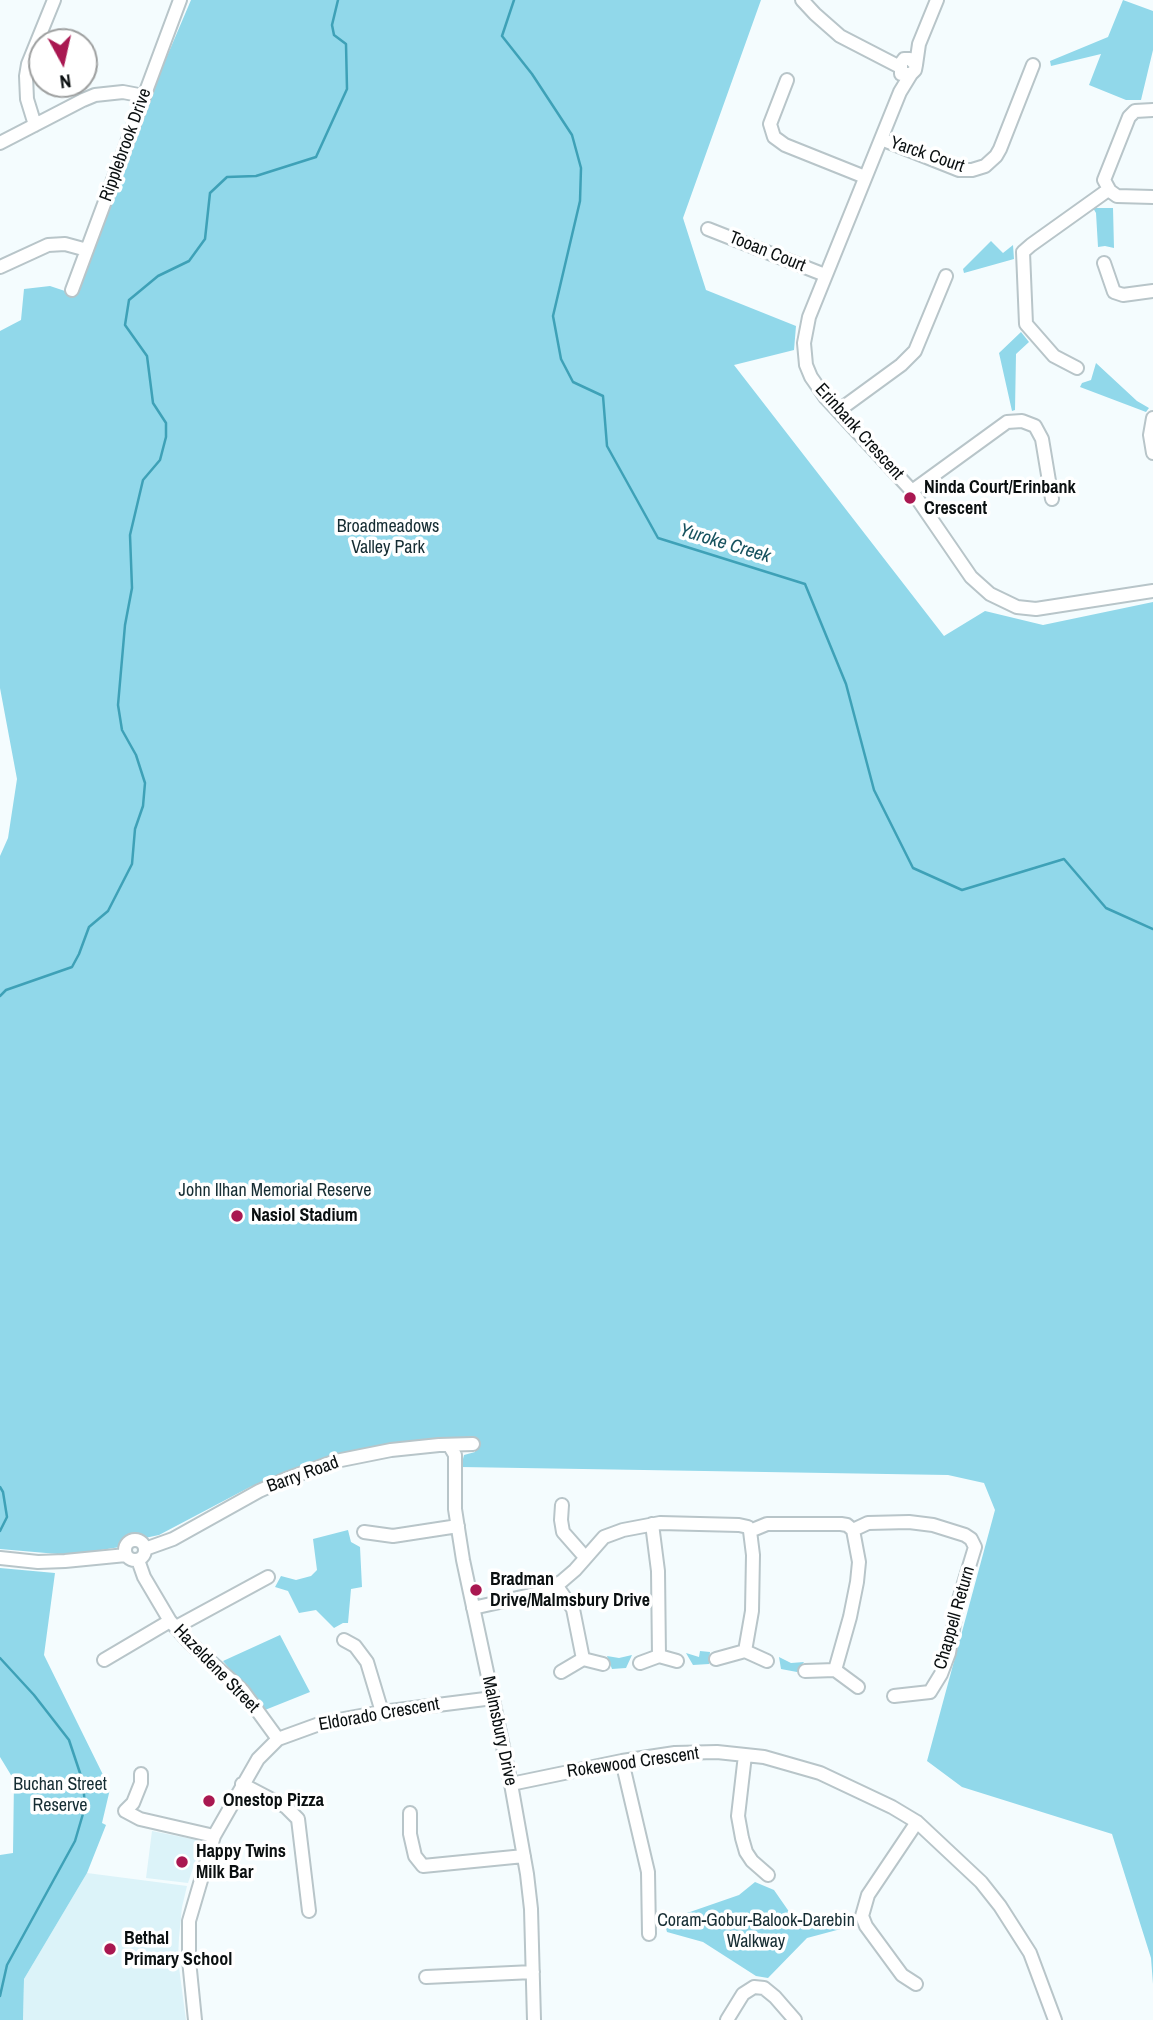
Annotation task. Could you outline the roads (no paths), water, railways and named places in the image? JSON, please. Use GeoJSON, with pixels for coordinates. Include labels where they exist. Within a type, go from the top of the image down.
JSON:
{"type":"FeatureCollection","features":[{"type":"Feature","properties":{"kind":"street"},"geometry":{"type":"LineString","coordinates":[[35,125],[27,99],[26,76],[28,64],[54,0]]}},
{"type":"Feature","properties":{"kind":"street","name":"Ripplebrook Drive"},"geometry":{"type":"LineString","coordinates":[[72,290],[180,0]]}},
{"type":"Feature","properties":{"kind":"street"},"geometry":{"type":"LineString","coordinates":[[802,0],[840,36],[873,54],[907,66]]}},
{"type":"Feature","properties":{"kind":"street","name":"Erinbank Crescent"},"geometry":{"type":"LineString","coordinates":[[936,0],[919,44],[907,66],[900,92],[805,330],[804,353],[811,377],[838,411],[912,491],[971,577],[990,594],[1028,609],[1047,609],[1153,591]]}},
{"type":"Feature","properties":{"kind":"street","name":"Yarck Court"},"geometry":{"type":"LineString","coordinates":[[881,139],[959,170],[979,169],[996,156],[1033,65]]}},
{"type":"Feature","properties":{"kind":"street"},"geometry":{"type":"LineString","coordinates":[[787,80],[770,124],[774,137],[785,145],[865,177]]}},
{"type":"Feature","properties":{"kind":"street"},"geometry":{"type":"LineString","coordinates":[[0,143],[95,96],[123,92],[144,96]]}},
{"type":"Feature","properties":{"kind":"street"},"geometry":{"type":"LineString","coordinates":[[1153,110],[1135,111],[1129,117],[1105,176],[1108,190],[1116,196],[1153,197]]}},
{"type":"Feature","properties":{"kind":"street"},"geometry":{"type":"LineString","coordinates":[[1077,368],[1054,356],[1026,324],[1023,252],[1108,190]]}},
{"type":"Feature","properties":{"kind":"street","name":"Tooan Court"},"geometry":{"type":"LineString","coordinates":[[708,229],[825,275]]}},
{"type":"Feature","properties":{"kind":"street"},"geometry":{"type":"LineString","coordinates":[[0,267],[48,245],[65,244],[87,250]]}},
{"type":"Feature","properties":{"kind":"street"},"geometry":{"type":"LineString","coordinates":[[1104,263],[1114,292],[1123,295],[1153,291]]}},
{"type":"Feature","properties":{"kind":"street"},"geometry":{"type":"LineString","coordinates":[[838,411],[901,365],[915,351],[946,276]]}},
{"type":"Feature","properties":{"kind":"street"},"geometry":{"type":"LineString","coordinates":[[1153,418],[1150,435],[1153,453]]}},
{"type":"Feature","properties":{"kind":"street"},"geometry":{"type":"LineString","coordinates":[[912,491],[1007,422],[1022,421],[1035,426],[1042,439],[1052,499]]}},
{"type":"Feature","properties":{"kind":"street","name":"Barry Road"},"geometry":{"type":"LineString","coordinates":[[1,1558],[65,1562],[136,1554],[173,1539],[259,1491],[299,1473],[336,1461],[391,1450],[473,1444]]}},
{"type":"Feature","properties":{"kind":"street","name":"Malmsbury Drive"},"geometry":{"type":"LineString","coordinates":[[449,1445],[455,1455],[455,1509],[458,1526],[524,1856],[531,1909],[534,2020]]}},
{"type":"Feature","properties":{"kind":"street"},"geometry":{"type":"LineString","coordinates":[[561,1504],[564,1532],[585,1558]]}},
{"type":"Feature","properties":{"kind":"street","name":"Chappell Return"},"geometry":{"type":"LineString","coordinates":[[853,1530],[868,1523],[909,1522],[933,1525],[965,1535],[974,1543],[975,1551],[957,1606],[948,1653],[932,1695],[894,1696]]}},
{"type":"Feature","properties":{"kind":"street"},"geometry":{"type":"LineString","coordinates":[[652,1524],[658,1571],[659,1656]]}},
{"type":"Feature","properties":{"kind":"street"},"geometry":{"type":"LineString","coordinates":[[473,1608],[526,1597],[556,1585],[575,1570],[608,1535],[652,1524],[739,1525],[748,1527],[750,1531],[753,1555],[752,1611],[745,1651]]}},
{"type":"Feature","properties":{"kind":"street"},"geometry":{"type":"LineString","coordinates":[[750,1531],[767,1524],[841,1524],[853,1530],[859,1562],[857,1582],[835,1671]]}},
{"type":"Feature","properties":{"kind":"street"},"geometry":{"type":"LineString","coordinates":[[364,1532],[393,1535],[458,1526]]}},
{"type":"Feature","properties":{"kind":"street","name":"Hazeldene Street"},"geometry":{"type":"LineString","coordinates":[[136,1554],[144,1577],[173,1624],[243,1691],[278,1740]]}},
{"type":"Feature","properties":{"kind":"street"},"geometry":{"type":"LineString","coordinates":[[104,1660],[268,1577]]}},
{"type":"Feature","properties":{"kind":"street"},"geometry":{"type":"LineString","coordinates":[[556,1585],[573,1609],[583,1659]]}},
{"type":"Feature","properties":{"kind":"street"},"geometry":{"type":"LineString","coordinates":[[344,1640],[355,1646],[367,1662],[382,1712]]}},
{"type":"Feature","properties":{"kind":"street"},"geometry":{"type":"LineString","coordinates":[[716,1659],[745,1651],[767,1661]]}},
{"type":"Feature","properties":{"kind":"street"},"geometry":{"type":"LineString","coordinates":[[640,1663],[659,1656],[677,1661]]}},
{"type":"Feature","properties":{"kind":"street"},"geometry":{"type":"LineString","coordinates":[[561,1672],[583,1659],[603,1664]]}},
{"type":"Feature","properties":{"kind":"street"},"geometry":{"type":"LineString","coordinates":[[805,1671],[835,1671],[858,1687]]}},
{"type":"Feature","properties":{"kind":"street","name":"Eldorado Crescent"},"geometry":{"type":"LineString","coordinates":[[195,2020],[189,1960],[189,1922],[214,1836],[258,1759],[278,1740],[322,1723],[382,1712],[493,1698]]}},
{"type":"Feature","properties":{"kind":"street","name":"Rokewood Crescent"},"geometry":{"type":"LineString","coordinates":[[511,1784],[622,1761],[717,1752],[764,1757],[820,1773],[892,1807],[917,1822],[981,1882],[1030,1953],[1055,2020]]}},
{"type":"Feature","properties":{"kind":"street"},"geometry":{"type":"LineString","coordinates":[[745,1755],[738,1816],[742,1838],[752,1861],[768,1875]]}},
{"type":"Feature","properties":{"kind":"street"},"geometry":{"type":"LineString","coordinates":[[622,1761],[648,1872],[649,1934]]}},
{"type":"Feature","properties":{"kind":"street"},"geometry":{"type":"LineString","coordinates":[[141,1774],[141,1783],[133,1802],[125,1811],[140,1819],[214,1836]]}},
{"type":"Feature","properties":{"kind":"street"},"geometry":{"type":"LineString","coordinates":[[242,1784],[286,1807],[298,1819],[309,1911]]}},
{"type":"Feature","properties":{"kind":"street"},"geometry":{"type":"LineString","coordinates":[[410,1813],[410,1834],[415,1856],[423,1866],[524,1856]]}},
{"type":"Feature","properties":{"kind":"street"},"geometry":{"type":"LineString","coordinates":[[916,1984],[902,1975],[866,1926],[862,1916],[868,1895],[917,1822]]}},
{"type":"Feature","properties":{"kind":"street"},"geometry":{"type":"LineString","coordinates":[[426,1977],[533,1972]]}},
{"type":"Feature","properties":{"kind":"street"},"geometry":{"type":"LineString","coordinates":[[727,2020],[743,1994],[754,1987],[764,1989],[775,1997],[794,2020]]}},
{"type":"Feature","properties":{"kind":"waterway"},"geometry":{"type":"LineString","coordinates":[[0,996],[6,990],[72,967],[89,927],[108,911],[132,864],[135,829],[143,806],[145,783],[136,755],[122,730],[118,705],[125,625],[132,588],[130,535],[143,480],[160,460],[166,437],[166,423],[153,403],[147,356],[125,325],[129,300],[158,276],[189,261],[205,239],[210,193],[227,177],[256,176],[316,157],[347,89],[346,44],[334,35],[332,25],[338,0]]}},
{"type":"Feature","properties":{"kind":"waterway","name":"Yuroke Creek"},"geometry":{"type":"LineString","coordinates":[[514,0],[502,36],[532,74],[572,135],[581,168],[580,201],[553,316],[561,359],[573,382],[603,396],[607,446],[658,538],[805,584],[846,684],[874,790],[913,868],[962,890],[1064,859],[1106,908],[1153,929]]}},
{"type":"Feature","properties":{"kind":"waterway"},"geometry":{"type":"LineString","coordinates":[[0,1487],[7,1517],[0,1531]]}},
{"type":"Feature","properties":{"kind":"waterway"},"geometry":{"type":"LineString","coordinates":[[0,1658],[34,1695],[69,1740],[83,1782],[85,1807],[75,1841],[7,1965],[0,1996]]}},
{"type":"Feature","properties":{"kind":"place","name":"Ninda Court/Erinbank Crescent"},"geometry":{"type":"Point","coordinates":[910,498]}},
{"type":"Feature","properties":{"kind":"place","name":"Nasiol Stadium"},"geometry":{"type":"Point","coordinates":[237,1216]}},
{"type":"Feature","properties":{"kind":"place","name":"Bradman Drive/Malmsbury Drive"},"geometry":{"type":"Point","coordinates":[476,1590]}},
{"type":"Feature","properties":{"kind":"place","name":"Onestop Pizza"},"geometry":{"type":"Point","coordinates":[209,1801]}},
{"type":"Feature","properties":{"kind":"place","name":"Happy Twins Milk Bar"},"geometry":{"type":"Point","coordinates":[182,1862]}},
{"type":"Feature","properties":{"kind":"place","name":"Bethal Primary School"},"geometry":{"type":"Point","coordinates":[110,1949]}},
{"type":"Feature","properties":{"kind":"park label","name":"Broadmeadows Valley Park"},"geometry":{"type":"Point","coordinates":[388,537]}},
{"type":"Feature","properties":{"kind":"park label","name":"John Ilhan Memorial Reserve"},"geometry":{"type":"Point","coordinates":[275,1191]}},
{"type":"Feature","properties":{"kind":"park label","name":"Buchan Street Reserve"},"geometry":{"type":"Point","coordinates":[60,1795]}},
{"type":"Feature","properties":{"kind":"park label","name":"Coram-Gobur-Balook-Darebin Walkway"},"geometry":{"type":"Point","coordinates":[756,1931]}}]}
